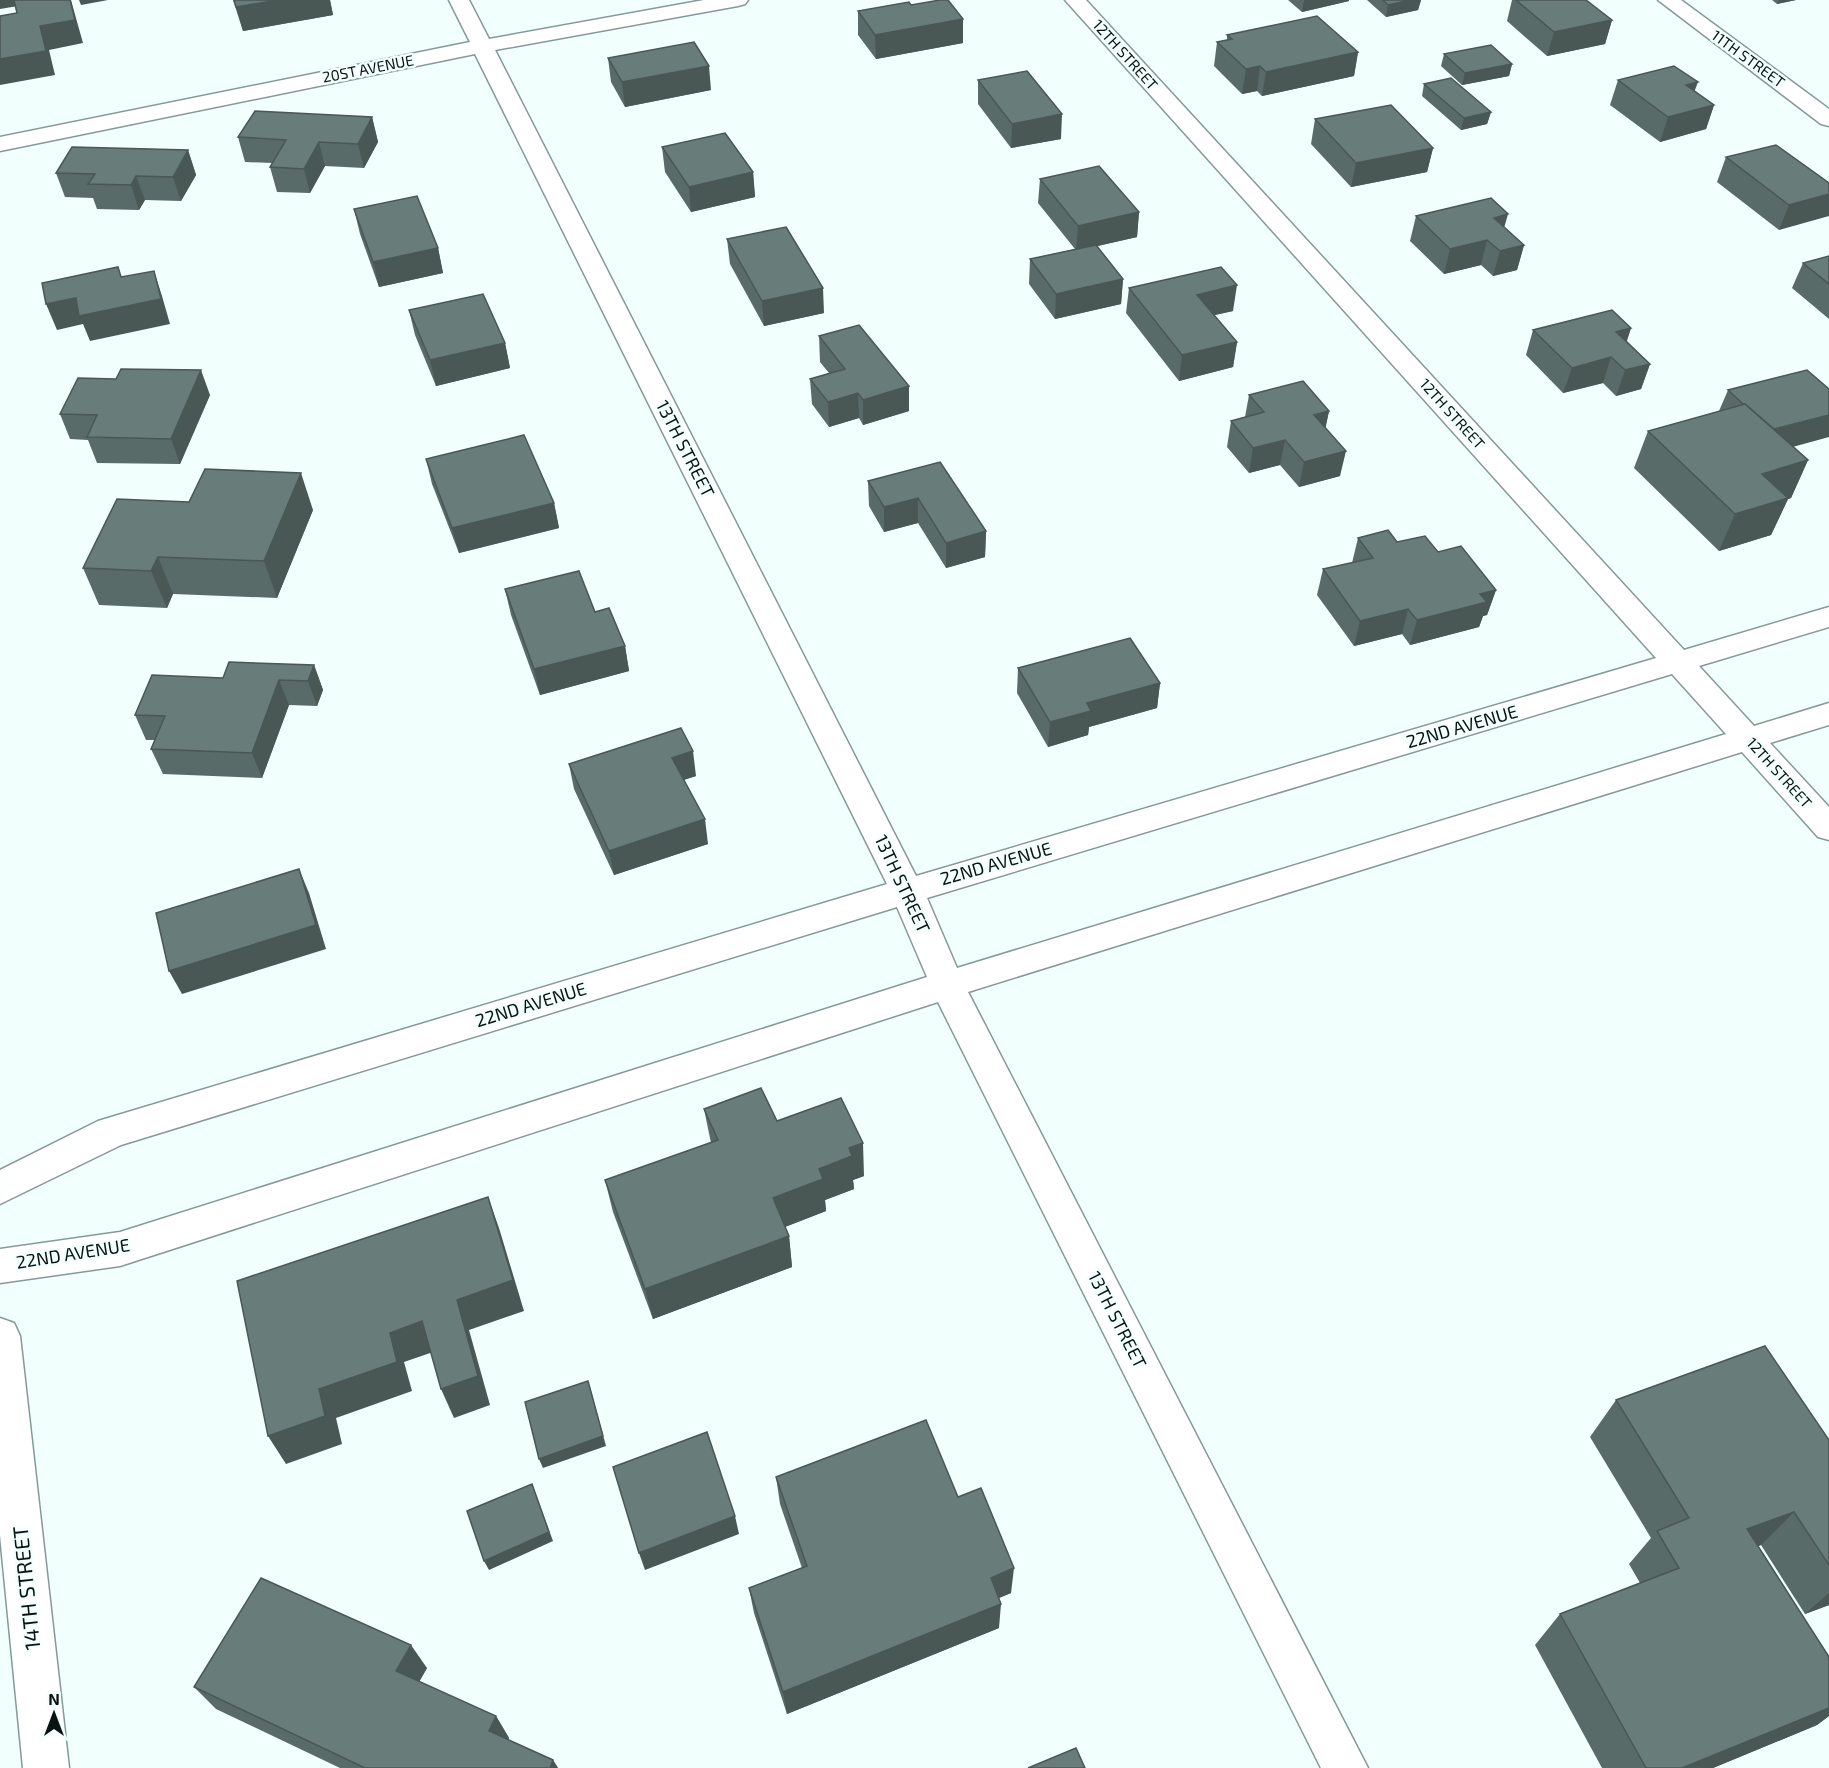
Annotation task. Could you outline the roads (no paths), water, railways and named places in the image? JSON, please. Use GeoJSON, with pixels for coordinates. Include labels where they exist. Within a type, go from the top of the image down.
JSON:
{"type":"FeatureCollection","features":[{"type":"Feature","properties":{"kind":"street","name":"13TH STREET"},"geometry":{"type":"LineString","coordinates":[[459,0],[907,891],[946,985],[1345,1768]]}},
{"type":"Feature","properties":{"kind":"street","name":"20ST AVENUE"},"geometry":{"type":"LineString","coordinates":[[0,144],[483,46],[738,0]]}},
{"type":"Feature","properties":{"kind":"street","name":"12TH STREET"},"geometry":{"type":"LineString","coordinates":[[1075,0],[1829,828]]}},
{"type":"Feature","properties":{"kind":"street","name":"11TH STREET"},"geometry":{"type":"LineString","coordinates":[[1668,0],[1829,119]]}},
{"type":"Feature","properties":{"kind":"street","name":"22ND AVENUE"},"geometry":{"type":"LineString","coordinates":[[0,1188],[111,1132],[907,891],[1829,617]]}},
{"type":"Feature","properties":{"kind":"street","name":"22ND AVENUE"},"geometry":{"type":"LineString","coordinates":[[0,1266],[120,1249],[946,985],[1829,714]]}},
{"type":"Feature","properties":{"kind":"street","name":"14TH STREET"},"geometry":{"type":"LineString","coordinates":[[0,1336],[46,1768]]}}]}
